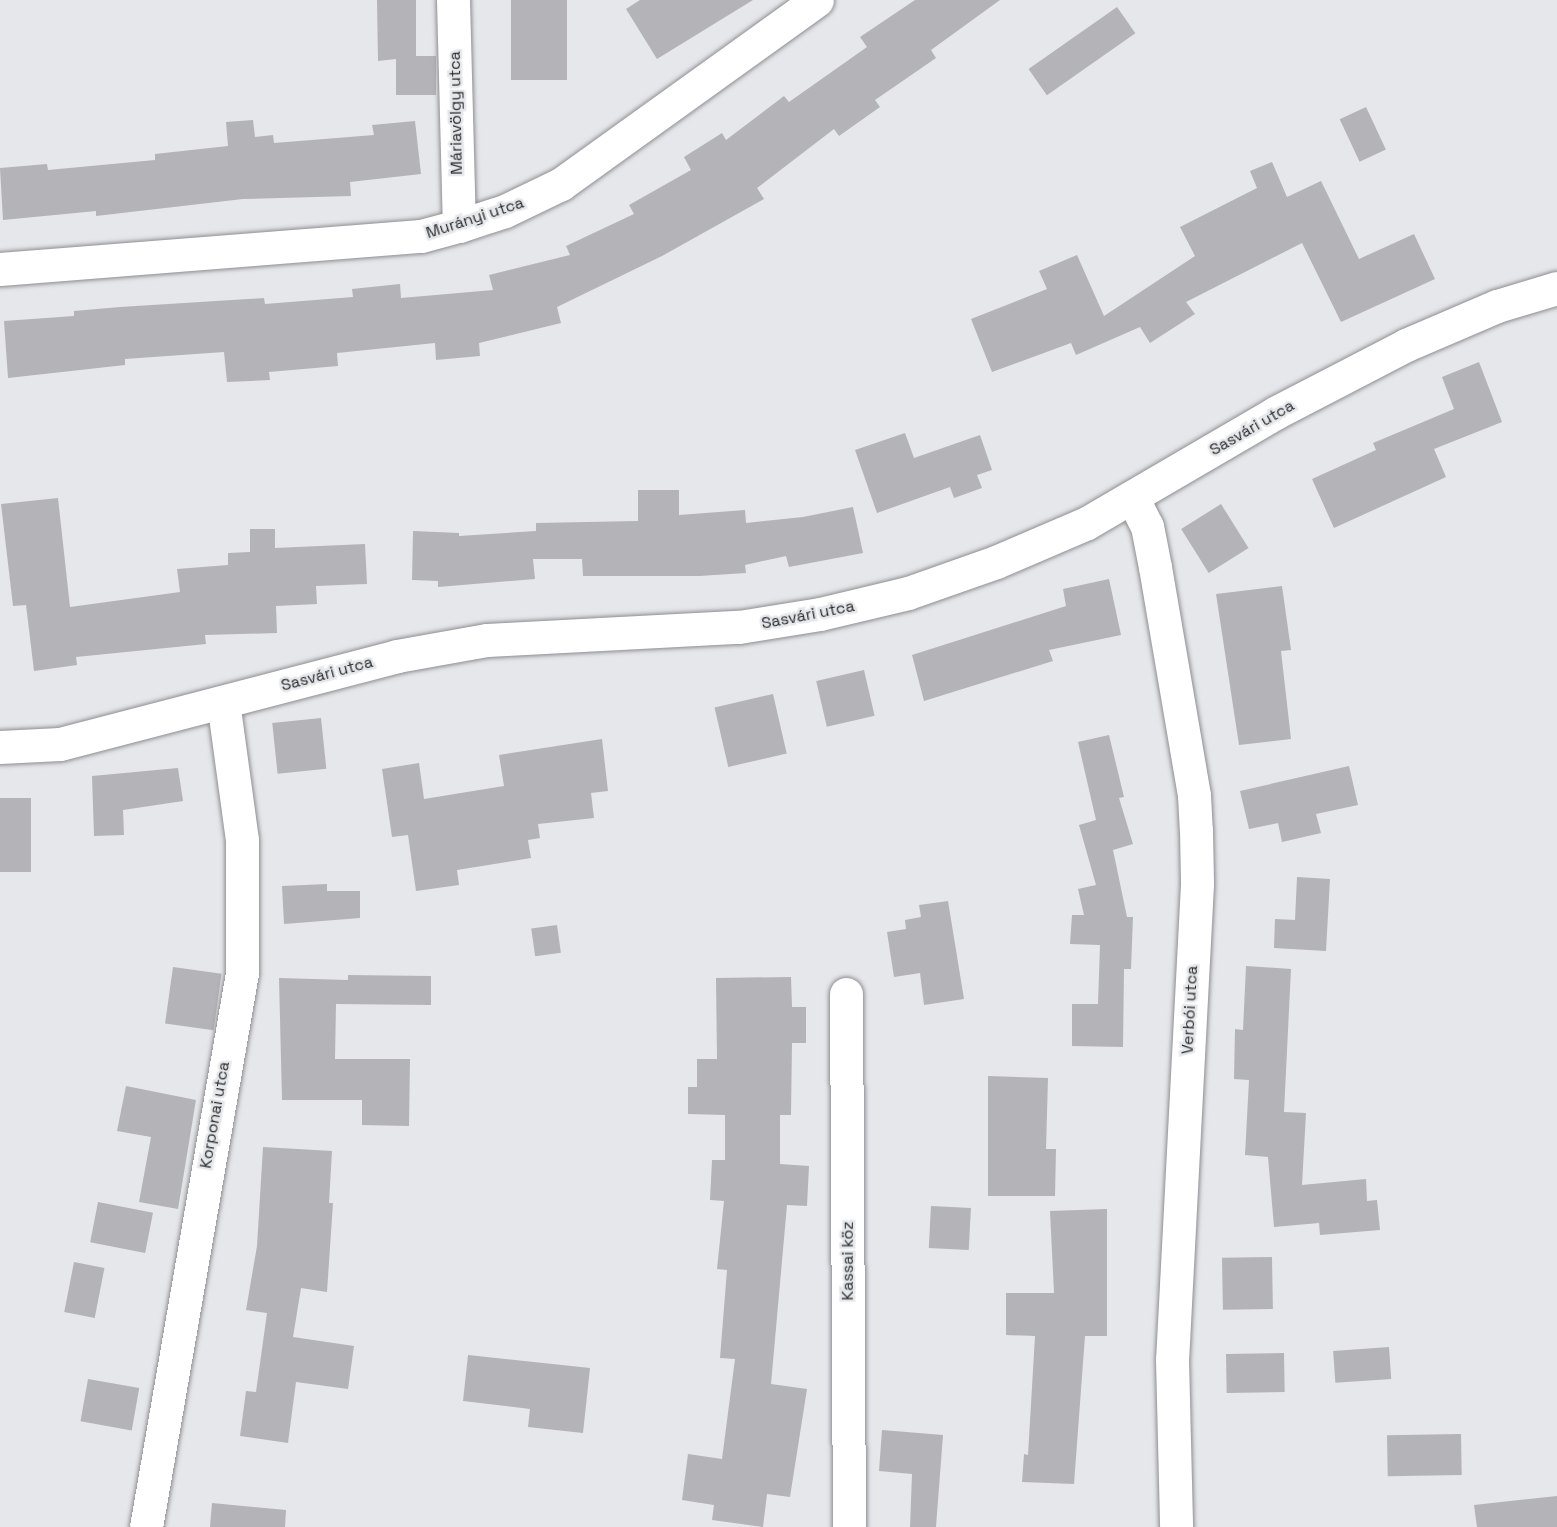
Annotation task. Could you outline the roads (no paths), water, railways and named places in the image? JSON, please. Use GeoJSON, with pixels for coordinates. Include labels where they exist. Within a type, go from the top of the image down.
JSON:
{"type":"FeatureCollection","features":[{"type":"Feature","properties":{"kind":"street","name":"Máriavölgy utca"},"geometry":{"type":"LineString","coordinates":[[453,0],[459,226]]}},
{"type":"Feature","properties":{"kind":"street","name":"Murányi utca"},"geometry":{"type":"LineString","coordinates":[[0,269],[421,236],[505,211],[561,184],[817,0]]}},
{"type":"Feature","properties":{"kind":"street","name":"Sasvári utca"},"geometry":{"type":"LineString","coordinates":[[0,747],[60,744],[397,656],[487,640],[739,627],[820,614],[908,592],[996,562],[1133,499],[1275,413],[1406,345],[1497,306],[1557,288]]}},
{"type":"Feature","properties":{"kind":"street","name":"Verbói utca"},"geometry":{"type":"LineString","coordinates":[[1133,499],[1147,526],[1155,567],[1194,795],[1196,830],[1172,1359],[1176,1527]]}},
{"type":"Feature","properties":{"kind":"street","name":"Korponai utca"},"geometry":{"type":"LineString","coordinates":[[146,1527],[242,974],[242,840],[223,702]]}},
{"type":"Feature","properties":{"kind":"street","name":"Kassai köz"},"geometry":{"type":"LineString","coordinates":[[846,994],[849,1527]]}}]}
